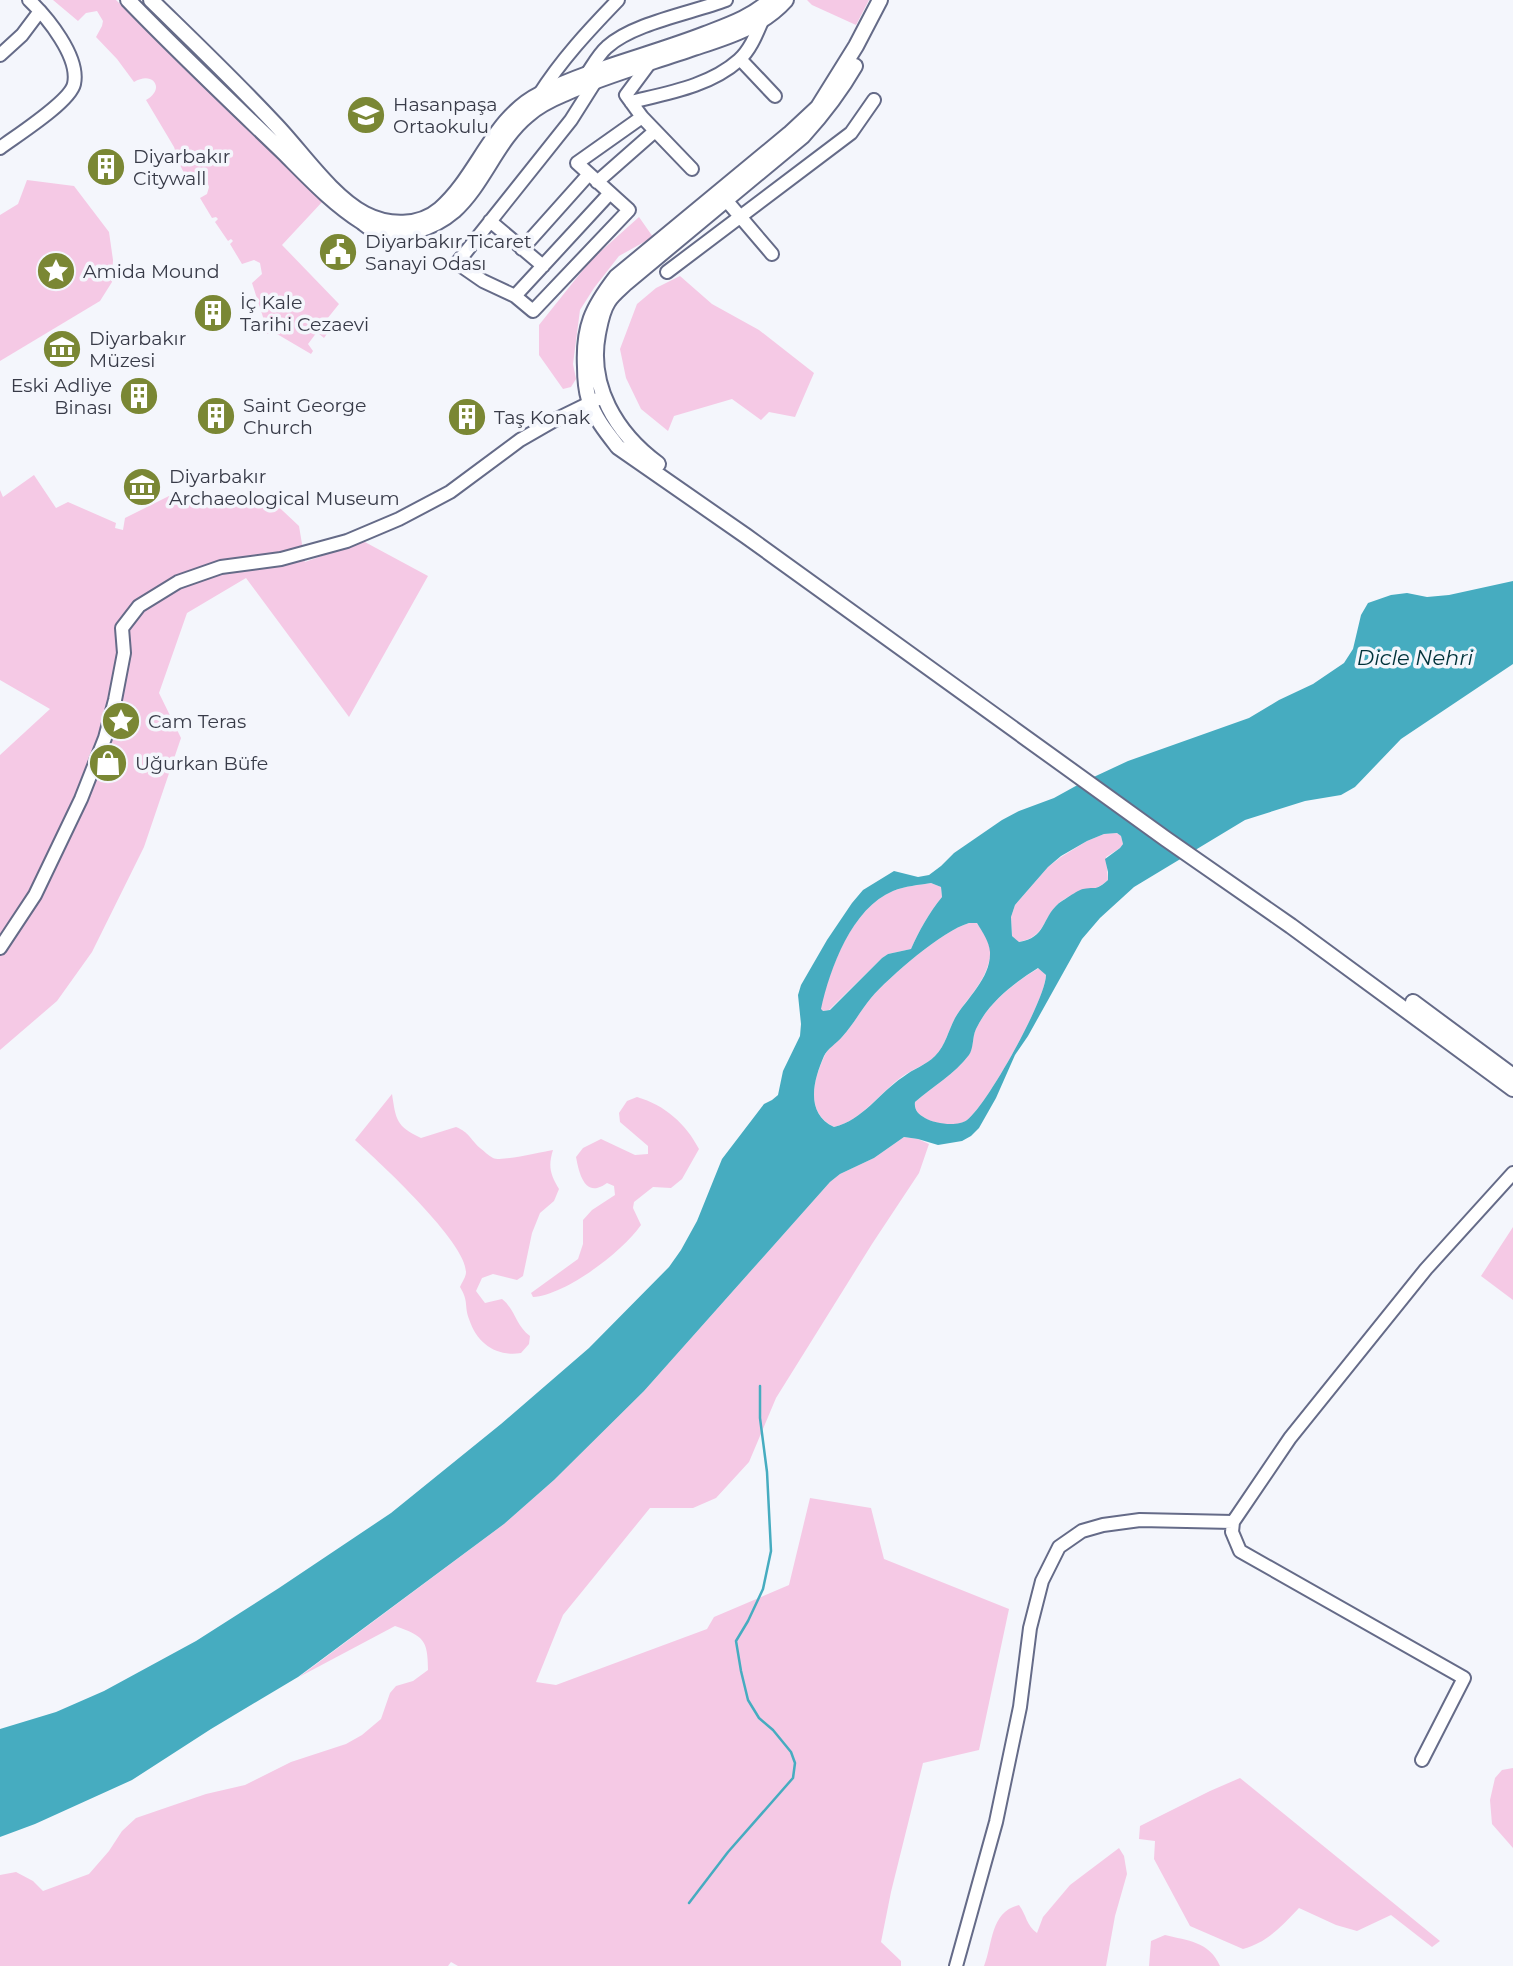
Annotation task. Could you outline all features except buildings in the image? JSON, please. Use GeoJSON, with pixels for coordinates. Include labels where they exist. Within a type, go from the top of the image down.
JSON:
{"type":"FeatureCollection","features":[{"type":"Feature","properties":{"kind":"main road"},"geometry":{"type":"LineString","coordinates":[[128,0],[331,200],[374,230],[399,233],[420,230],[437,223],[454,211],[513,130],[527,115],[542,105],[591,78],[649,64],[762,22],[786,0]]}},
{"type":"Feature","properties":{"kind":"main road"},"geometry":{"type":"LineString","coordinates":[[151,0],[240,87],[342,197],[363,213],[380,220],[399,223],[421,220],[438,210],[457,190],[513,115],[539,95],[591,78],[740,20],[770,0]]}},
{"type":"Feature","properties":{"kind":"main road"},"geometry":{"type":"LineString","coordinates":[[880,0],[856,46],[818,107],[616,277],[602,295],[590,317],[584,345],[589,402],[603,427],[618,447],[748,534],[1513,1076]]}},
{"type":"Feature","properties":{"kind":"main road"},"geometry":{"type":"LineString","coordinates":[[748,534],[652,460],[628,438],[612,415],[598,382],[595,349],[600,322],[608,302],[626,283],[803,136],[825,113],[844,86],[891,0]]}},
{"type":"Feature","properties":{"kind":"main road"},"geometry":{"type":"LineString","coordinates":[[1293,922],[1513,1089]]}},
{"type":"Feature","properties":{"kind":"street"},"geometry":{"type":"LineString","coordinates":[[0,148],[68,96],[74,85],[74,68],[64,44],[29,0]]}},
{"type":"Feature","properties":{"kind":"street"},"geometry":{"type":"LineString","coordinates":[[539,95],[554,71],[618,0]]}},
{"type":"Feature","properties":{"kind":"street"},"geometry":{"type":"LineString","coordinates":[[689,0],[702,9]]}},
{"type":"Feature","properties":{"kind":"street"},"geometry":{"type":"LineString","coordinates":[[642,117],[577,163],[629,211],[533,312],[515,296],[483,281],[457,263],[571,120],[605,49],[617,38],[726,0]]}},
{"type":"Feature","properties":{"kind":"street"},"geometry":{"type":"LineString","coordinates":[[0,55],[22,35],[40,11]]}},
{"type":"Feature","properties":{"kind":"street"},"geometry":{"type":"LineString","coordinates":[[631,102],[694,86],[718,74],[740,59],[754,40],[762,22]]}},
{"type":"Feature","properties":{"kind":"street"},"geometry":{"type":"LineString","coordinates":[[740,59],[775,96]]}},
{"type":"Feature","properties":{"kind":"street"},"geometry":{"type":"LineString","coordinates":[[649,64],[626,94],[642,117],[692,169]]}},
{"type":"Feature","properties":{"kind":"street"},"geometry":{"type":"LineString","coordinates":[[667,272],[851,132],[874,100]]}},
{"type":"Feature","properties":{"kind":"street"},"geometry":{"type":"LineString","coordinates":[[523,249],[593,178],[655,131]]}},
{"type":"Feature","properties":{"kind":"street"},"geometry":{"type":"LineString","coordinates":[[515,296],[610,193]]}},
{"type":"Feature","properties":{"kind":"street"},"geometry":{"type":"LineString","coordinates":[[726,200],[772,254]]}},
{"type":"Feature","properties":{"kind":"street"},"geometry":{"type":"LineString","coordinates":[[490,221],[543,266]]}},
{"type":"Feature","properties":{"kind":"street"},"geometry":{"type":"LineString","coordinates":[[0,948],[35,895],[81,799],[105,738],[115,700],[124,653],[122,628],[139,606],[178,582],[221,567],[281,559],[347,541],[399,519],[450,492],[520,440],[604,396]]}},
{"type":"Feature","properties":{"kind":"street"},"geometry":{"type":"LineString","coordinates":[[1422,1760],[1464,1678],[1240,1552],[1232,1532],[1233,1521],[1290,1438],[1426,1269],[1513,1173]]}},
{"type":"Feature","properties":{"kind":"street"},"geometry":{"type":"LineString","coordinates":[[956,1966],[996,1822],[1020,1707],[1030,1628],[1042,1581],[1059,1548],[1082,1531],[1103,1525],[1140,1520],[1233,1521]]}},
{"type":"Feature","properties":{"kind":"shaded area"},"geometry":{"type":"Polygon","coordinates":[[[53,0],[116,0],[323,201],[282,245],[339,304],[323,324],[329,331],[324,338],[317,332],[308,344],[313,351],[311,354],[277,334],[265,334],[263,317],[252,283],[262,274],[260,263],[254,260],[242,264],[230,244],[233,241],[228,241],[215,222],[218,219],[212,218],[200,198],[207,194],[207,181],[201,176],[188,181],[174,147],[146,100],[155,91],[155,82],[147,78],[134,82],[96,37],[103,21],[97,11],[86,13],[78,21],[53,0]]]}},
{"type":"Feature","properties":{"kind":"shaded area"},"geometry":{"type":"Polygon","coordinates":[[[807,0],[869,0],[856,25],[812,5],[807,0]]]}},
{"type":"Feature","properties":{"kind":"shaded area","name":"Amida Mound"},"geometry":{"type":"Polygon","coordinates":[[[27,180],[74,186],[109,232],[113,260],[112,282],[100,301],[0,361],[0,215],[18,204],[27,180]]]}},
{"type":"Feature","properties":{"kind":"shaded area"},"geometry":{"type":"Polygon","coordinates":[[[639,217],[653,237],[619,256],[580,310],[573,364],[576,379],[571,387],[563,389],[539,355],[539,325],[590,261],[639,217]]]}},
{"type":"Feature","properties":{"kind":"shaded area"},"geometry":{"type":"Polygon","coordinates":[[[680,276],[712,304],[759,330],[814,373],[795,417],[769,412],[761,420],[732,399],[674,416],[668,431],[641,409],[626,378],[620,349],[637,304],[656,288],[680,276]]]}},
{"type":"Feature","properties":{"kind":"shaded area"},"geometry":{"type":"Polygon","coordinates":[[[34,475],[56,508],[68,502],[116,523],[115,528],[123,530],[125,518],[169,496],[267,496],[299,526],[305,562],[363,541],[428,576],[349,717],[246,578],[187,613],[159,693],[181,738],[144,847],[92,952],[57,1001],[0,1050],[0,755],[50,709],[0,680],[0,490],[3,497],[34,475]]]}},
{"type":"Feature","properties":{"kind":"shaded area"},"geometry":{"type":"Polygon","coordinates":[[[1117,833],[1123,844],[1106,857],[1108,880],[1093,889],[1081,891],[1063,900],[1053,909],[1039,932],[1018,942],[1012,936],[1011,917],[1015,905],[1048,867],[1087,841],[1104,834],[1117,833]]]}},
{"type":"Feature","properties":{"kind":"shaded area"},"geometry":{"type":"Polygon","coordinates":[[[931,883],[941,887],[942,897],[911,949],[882,958],[829,1010],[822,1011],[820,1009],[824,993],[837,958],[845,941],[866,911],[893,891],[931,883]]]}},
{"type":"Feature","properties":{"kind":"shaded area"},"geometry":{"type":"Polygon","coordinates":[[[969,923],[977,923],[989,943],[988,966],[976,989],[955,1018],[939,1052],[894,1083],[854,1118],[834,1127],[825,1121],[815,1105],[814,1096],[817,1076],[827,1051],[850,1028],[871,998],[891,978],[931,944],[969,923]]]}},
{"type":"Feature","properties":{"kind":"shaded area"},"geometry":{"type":"Polygon","coordinates":[[[1039,968],[1046,975],[1036,1006],[1001,1074],[976,1110],[967,1120],[952,1124],[934,1122],[920,1115],[915,1102],[969,1055],[976,1029],[988,1010],[1012,987],[1039,968]]]}},
{"type":"Feature","properties":{"kind":"shaded area"},"geometry":{"type":"Polygon","coordinates":[[[392,1094],[402,1126],[421,1138],[456,1127],[493,1158],[513,1158],[553,1150],[551,1170],[559,1189],[554,1201],[540,1213],[532,1233],[523,1276],[517,1280],[493,1274],[482,1278],[476,1291],[485,1303],[502,1299],[510,1308],[530,1336],[529,1344],[521,1353],[496,1351],[477,1335],[469,1319],[460,1287],[466,1272],[452,1242],[420,1203],[355,1140],[392,1094]]]}},
{"type":"Feature","properties":{"kind":"shaded area"},"geometry":{"type":"Polygon","coordinates":[[[637,1097],[657,1105],[674,1117],[688,1131],[699,1149],[682,1179],[671,1188],[653,1187],[634,1202],[633,1208],[641,1225],[621,1247],[577,1280],[561,1289],[533,1297],[531,1293],[578,1259],[583,1244],[583,1220],[592,1210],[615,1195],[614,1186],[607,1183],[592,1188],[584,1182],[576,1157],[583,1148],[601,1139],[635,1155],[648,1154],[648,1146],[620,1122],[619,1113],[627,1101],[637,1097]]]}},
{"type":"Feature","properties":{"kind":"shaded area"},"geometry":{"type":"Polygon","coordinates":[[[904,1137],[929,1144],[919,1173],[776,1398],[749,1462],[716,1498],[693,1508],[650,1508],[563,1615],[536,1682],[556,1685],[707,1629],[714,1617],[789,1585],[810,1498],[871,1508],[884,1559],[1009,1609],[979,1750],[923,1763],[881,1942],[901,1961],[901,1966],[458,1966],[451,1962],[448,1966],[0,1966],[0,1875],[16,1872],[33,1881],[43,1891],[89,1874],[122,1831],[136,1818],[206,1794],[245,1785],[291,1762],[346,1744],[381,1719],[390,1693],[396,1686],[413,1681],[428,1670],[427,1651],[418,1636],[395,1626],[299,1677],[504,1524],[554,1480],[644,1391],[830,1182],[840,1174],[874,1158],[904,1137]]]}},
{"type":"Feature","properties":{"kind":"shaded area"},"geometry":{"type":"Polygon","coordinates":[[[1513,1227],[1513,1300],[1481,1276],[1513,1227]]]}},
{"type":"Feature","properties":{"kind":"shaded area"},"geometry":{"type":"Polygon","coordinates":[[[1513,1768],[1513,1848],[1492,1824],[1490,1800],[1495,1778],[1502,1770],[1513,1768]]]}},
{"type":"Feature","properties":{"kind":"shaded area"},"geometry":{"type":"Polygon","coordinates":[[[1240,1778],[1440,1941],[1432,1947],[1391,1915],[1357,1931],[1336,1925],[1299,1908],[1267,1938],[1243,1949],[1190,1926],[1154,1859],[1155,1841],[1139,1839],[1140,1826],[1240,1778]]]}},
{"type":"Feature","properties":{"kind":"shaded area"},"geometry":{"type":"Polygon","coordinates":[[[1119,1848],[1124,1856],[1127,1874],[1115,1916],[1106,1966],[984,1966],[994,1930],[1003,1914],[1019,1905],[1037,1933],[1043,1917],[1070,1885],[1119,1848]]]}},
{"type":"Feature","properties":{"kind":"shaded area"},"geometry":{"type":"Polygon","coordinates":[[[1165,1935],[1204,1947],[1220,1966],[1149,1966],[1151,1941],[1165,1935]]]}},
{"type":"Feature","properties":{"kind":"water","name":"Dicle Nehri"},"geometry":{"type":"Polygon","coordinates":[[[1513,581],[1513,664],[1401,739],[1355,787],[1341,795],[1305,801],[1245,820],[1134,887],[1100,918],[1082,939],[1015,1055],[996,1098],[979,1128],[971,1136],[962,1141],[938,1145],[904,1137],[874,1158],[840,1174],[644,1391],[554,1480],[504,1524],[298,1677],[132,1780],[0,1837],[0,1729],[56,1712],[104,1691],[196,1641],[391,1513],[589,1348],[669,1267],[697,1221],[722,1159],[764,1104],[778,1095],[783,1071],[800,1036],[798,995],[801,985],[827,940],[863,890],[894,871],[918,877],[929,875],[954,853],[1019,811],[1054,798],[1128,761],[1249,718],[1313,684],[1344,663],[1353,649],[1361,615],[1368,603],[1407,593],[1427,597],[1513,581]],[[1117,833],[1104,834],[1061,856],[1015,905],[1011,917],[1012,936],[1019,942],[1028,940],[1039,932],[1058,904],[1081,890],[1098,887],[1108,880],[1105,859],[1123,844],[1117,833]],[[931,883],[907,887],[879,899],[855,925],[830,976],[821,1009],[823,1011],[830,1010],[882,958],[911,949],[942,897],[941,887],[931,883]],[[977,923],[958,928],[931,944],[891,978],[871,998],[850,1028],[825,1053],[815,1086],[815,1105],[825,1121],[834,1127],[854,1118],[894,1083],[939,1052],[955,1018],[983,979],[989,961],[988,944],[977,923]],[[1038,968],[1011,987],[981,1019],[971,1052],[963,1062],[915,1102],[920,1115],[946,1124],[963,1122],[988,1094],[1026,1027],[1046,975],[1038,968]]]}},
{"type":"Feature","properties":{"kind":"waterway"},"geometry":{"type":"LineString","coordinates":[[689,1903],[728,1852],[793,1778],[795,1763],[791,1752],[759,1718],[748,1700],[736,1641],[763,1589],[771,1551],[767,1472],[760,1418],[760,1386]]}},
{"type":"Feature","properties":{"kind":"place","name":"Hasanpaşa Ortaokulu"},"geometry":{"type":"Point","coordinates":[366,115]}},
{"type":"Feature","properties":{"kind":"place","name":"Diyarbakır Citywall"},"geometry":{"type":"Point","coordinates":[106,167]}},
{"type":"Feature","properties":{"kind":"place","name":"Diyarbakır Ticaret Sanayi Odası"},"geometry":{"type":"Point","coordinates":[338,252]}},
{"type":"Feature","properties":{"kind":"place","name":"Amida Mound"},"geometry":{"type":"Point","coordinates":[56,271]}},
{"type":"Feature","properties":{"kind":"place","name":"İç Kale Tarihi Cezaevi"},"geometry":{"type":"Point","coordinates":[213,313]}},
{"type":"Feature","properties":{"kind":"place","name":"Diyarbakır Müzesi"},"geometry":{"type":"Point","coordinates":[62,349]}},
{"type":"Feature","properties":{"kind":"place","name":"Eski Adliye Binası"},"geometry":{"type":"Point","coordinates":[139,396]}},
{"type":"Feature","properties":{"kind":"place","name":"Saint George Church"},"geometry":{"type":"Point","coordinates":[216,416]}},
{"type":"Feature","properties":{"kind":"place","name":"Taş Konak"},"geometry":{"type":"Point","coordinates":[467,417]}},
{"type":"Feature","properties":{"kind":"place","name":"Diyarbakır Archaeological Museum"},"geometry":{"type":"Point","coordinates":[142,487]}},
{"type":"Feature","properties":{"kind":"place","name":"Cam Teras"},"geometry":{"type":"Point","coordinates":[121,721]}},
{"type":"Feature","properties":{"kind":"place","name":"Uğurkan Büfe"},"geometry":{"type":"Point","coordinates":[108,763]}}]}
